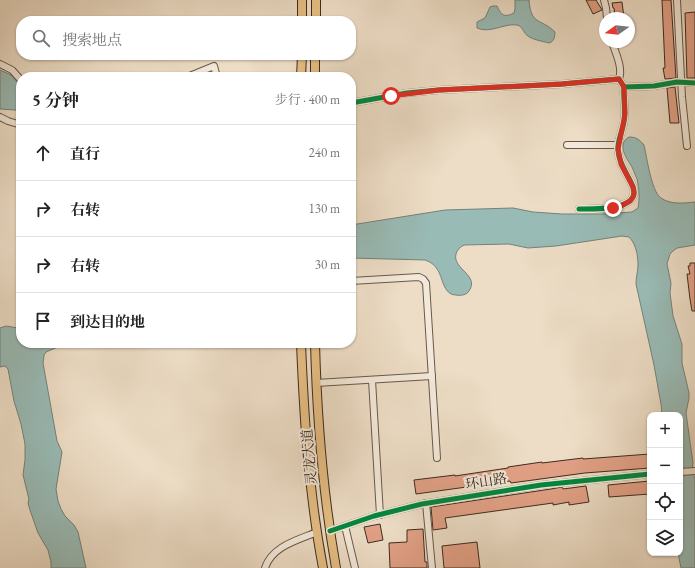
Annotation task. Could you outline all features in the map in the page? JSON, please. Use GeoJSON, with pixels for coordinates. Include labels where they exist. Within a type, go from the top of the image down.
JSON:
{"type":"FeatureCollection","features":[{"type":"Feature","properties":{"kind":"main road"},"geometry":{"type":"LineString","coordinates":[[302,0],[302,16]]}},
{"type":"Feature","properties":{"kind":"main road"},"geometry":{"type":"LineString","coordinates":[[316,0],[316,16]]}},
{"type":"Feature","properties":{"kind":"main road"},"geometry":{"type":"LineString","coordinates":[[301,72],[302,60]]}},
{"type":"Feature","properties":{"kind":"main road"},"geometry":{"type":"LineString","coordinates":[[315,60],[315,72]]}},
{"type":"Feature","properties":{"kind":"main road","name":"灵龙大道"},"geometry":{"type":"LineString","coordinates":[[301,348],[311,486],[322,568]]}},
{"type":"Feature","properties":{"kind":"main road","name":"灵龙大道"},"geometry":{"type":"LineString","coordinates":[[314,348],[323,472],[336,567]]}},
{"type":"Feature","properties":{"kind":"street"},"geometry":{"type":"LineString","coordinates":[[604,0],[606,12]]}},
{"type":"Feature","properties":{"kind":"street"},"geometry":{"type":"LineString","coordinates":[[677,0],[681,82],[687,146]]}},
{"type":"Feature","properties":{"kind":"street"},"geometry":{"type":"LineString","coordinates":[[614,48],[621,73],[619,79]]}},
{"type":"Feature","properties":{"kind":"street"},"geometry":{"type":"LineString","coordinates":[[0,64],[12,70],[16,74]]}},
{"type":"Feature","properties":{"kind":"street"},"geometry":{"type":"LineString","coordinates":[[199,72],[214,66],[216,72]]}},
{"type":"Feature","properties":{"kind":"street"},"geometry":{"type":"LineString","coordinates":[[579,209],[615,207],[626,204],[633,197],[633,187],[623,168],[618,149],[624,120],[624,87],[619,79]]}},
{"type":"Feature","properties":{"kind":"street"},"geometry":{"type":"LineString","coordinates":[[356,102],[402,94],[439,90],[562,84],[619,79]]}},
{"type":"Feature","properties":{"kind":"street"},"geometry":{"type":"LineString","coordinates":[[624,87],[654,86],[681,82],[695,83]]}},
{"type":"Feature","properties":{"kind":"street"},"geometry":{"type":"LineString","coordinates":[[0,117],[16,123]]}},
{"type":"Feature","properties":{"kind":"street"},"geometry":{"type":"LineString","coordinates":[[567,145],[618,145]]}},
{"type":"Feature","properties":{"kind":"street"},"geometry":{"type":"LineString","coordinates":[[356,281],[419,276],[426,283],[437,458]]}},
{"type":"Feature","properties":{"kind":"street"},"geometry":{"type":"LineString","coordinates":[[316,383],[432,376]]}},
{"type":"Feature","properties":{"kind":"street"},"geometry":{"type":"LineString","coordinates":[[372,380],[380,515]]}},
{"type":"Feature","properties":{"kind":"street"},"geometry":{"type":"LineString","coordinates":[[683,472],[695,471]]}},
{"type":"Feature","properties":{"kind":"street","name":"环山路"},"geometry":{"type":"LineString","coordinates":[[330,531],[380,515],[426,503],[541,485],[647,474]]}},
{"type":"Feature","properties":{"kind":"street"},"geometry":{"type":"LineString","coordinates":[[426,503],[432,568]]}},
{"type":"Feature","properties":{"kind":"street"},"geometry":{"type":"LineString","coordinates":[[345,526],[355,568]]}},
{"type":"Feature","properties":{"kind":"street"},"geometry":{"type":"LineString","coordinates":[[265,568],[268,560],[278,550],[317,532]]}},
{"type":"Feature","properties":{"kind":"water"},"geometry":{"type":"Polygon","coordinates":[[[515,0],[529,0],[534,18],[555,32],[552,41],[549,43],[532,38],[526,35],[521,27],[517,25],[507,25],[487,30],[477,28],[477,22],[485,18],[490,7],[497,6],[503,15],[514,13],[515,0]]]}},
{"type":"Feature","properties":{"kind":"water"},"geometry":{"type":"Polygon","coordinates":[[[0,70],[11,75],[16,81],[16,110],[0,109],[0,70]]]}},
{"type":"Feature","properties":{"kind":"water"},"geometry":{"type":"Polygon","coordinates":[[[629,137],[634,137],[641,141],[644,145],[652,181],[661,198],[673,203],[695,202],[695,245],[677,248],[670,254],[667,264],[671,283],[670,293],[673,316],[682,344],[682,363],[689,393],[686,413],[693,463],[692,469],[695,479],[695,568],[681,568],[679,556],[683,556],[683,412],[662,412],[654,365],[636,284],[638,265],[637,254],[635,246],[629,237],[622,236],[556,246],[528,248],[509,244],[464,245],[457,251],[456,259],[458,264],[469,276],[471,285],[468,292],[461,295],[448,292],[436,267],[432,263],[425,260],[356,258],[356,224],[445,210],[513,208],[533,212],[562,214],[632,212],[638,208],[639,193],[637,179],[625,156],[623,144],[629,137]]]}},
{"type":"Feature","properties":{"kind":"water"},"geometry":{"type":"Polygon","coordinates":[[[6,326],[16,328],[16,348],[55,348],[46,352],[43,363],[57,441],[62,452],[56,489],[61,509],[78,532],[86,568],[51,568],[48,550],[38,533],[28,503],[29,499],[23,475],[25,444],[21,424],[14,401],[8,369],[5,366],[0,367],[0,328],[6,326]]]}},
{"type":"Feature","properties":{"kind":"building"},"geometry":{"type":"Polygon","coordinates":[[[586,0],[596,0],[602,10],[593,14],[586,0]]]}},
{"type":"Feature","properties":{"kind":"building"},"geometry":{"type":"Polygon","coordinates":[[[662,0],[671,0],[676,78],[665,79],[663,68],[665,68],[662,0]]]}},
{"type":"Feature","properties":{"kind":"building"},"geometry":{"type":"Polygon","coordinates":[[[622,2],[623,12],[614,12],[612,3],[622,2]]]}},
{"type":"Feature","properties":{"kind":"building"},"geometry":{"type":"Polygon","coordinates":[[[695,12],[695,78],[687,78],[685,13],[695,12]]]}},
{"type":"Feature","properties":{"kind":"building"},"geometry":{"type":"Polygon","coordinates":[[[675,87],[679,123],[670,123],[667,88],[675,87]]]}},
{"type":"Feature","properties":{"kind":"building"},"geometry":{"type":"Polygon","coordinates":[[[690,263],[695,263],[695,311],[692,311],[687,274],[690,274],[688,266],[690,266],[690,263]]]}},
{"type":"Feature","properties":{"kind":"building"},"geometry":{"type":"Polygon","coordinates":[[[647,454],[647,468],[585,473],[511,483],[510,481],[416,494],[414,480],[455,476],[542,462],[647,454]]]}},
{"type":"Feature","properties":{"kind":"building"},"geometry":{"type":"Polygon","coordinates":[[[647,481],[647,494],[609,497],[608,485],[647,481]]]}},
{"type":"Feature","properties":{"kind":"building"},"geometry":{"type":"Polygon","coordinates":[[[586,486],[589,502],[569,505],[569,502],[553,505],[553,503],[445,518],[447,528],[433,530],[431,507],[562,487],[563,489],[586,486]]]}},
{"type":"Feature","properties":{"kind":"building"},"geometry":{"type":"Polygon","coordinates":[[[380,524],[383,540],[368,543],[364,527],[380,524]]]}},
{"type":"Feature","properties":{"kind":"building"},"geometry":{"type":"Polygon","coordinates":[[[423,529],[425,562],[427,562],[427,568],[390,568],[389,543],[407,542],[407,530],[423,529]]]}},
{"type":"Feature","properties":{"kind":"building"},"geometry":{"type":"Polygon","coordinates":[[[477,542],[480,568],[444,568],[442,546],[477,542]]]}},
{"type":"Feature","properties":{"kind":"cycle path"},"geometry":{"type":"LineString","coordinates":[[356,102],[407,93],[439,90],[562,84],[619,79],[624,87],[654,86],[677,82],[695,83]]}},
{"type":"Feature","properties":{"kind":"cycle path"},"geometry":{"type":"LineString","coordinates":[[579,209],[594,209],[623,205],[630,201],[634,195],[633,187],[622,165],[618,150],[618,143],[625,117],[624,87]]}},
{"type":"Feature","properties":{"kind":"cycle path"},"geometry":{"type":"LineString","coordinates":[[330,531],[374,516],[422,504],[541,485],[647,474]]}},
{"type":"Feature","properties":{"kind":"route"},"geometry":{"type":"LineString","coordinates":[[391,96],[455,88],[562,84],[619,79],[624,87],[625,114],[618,149],[619,157],[633,187],[634,193],[633,197],[626,204],[613,208]]}}]}
